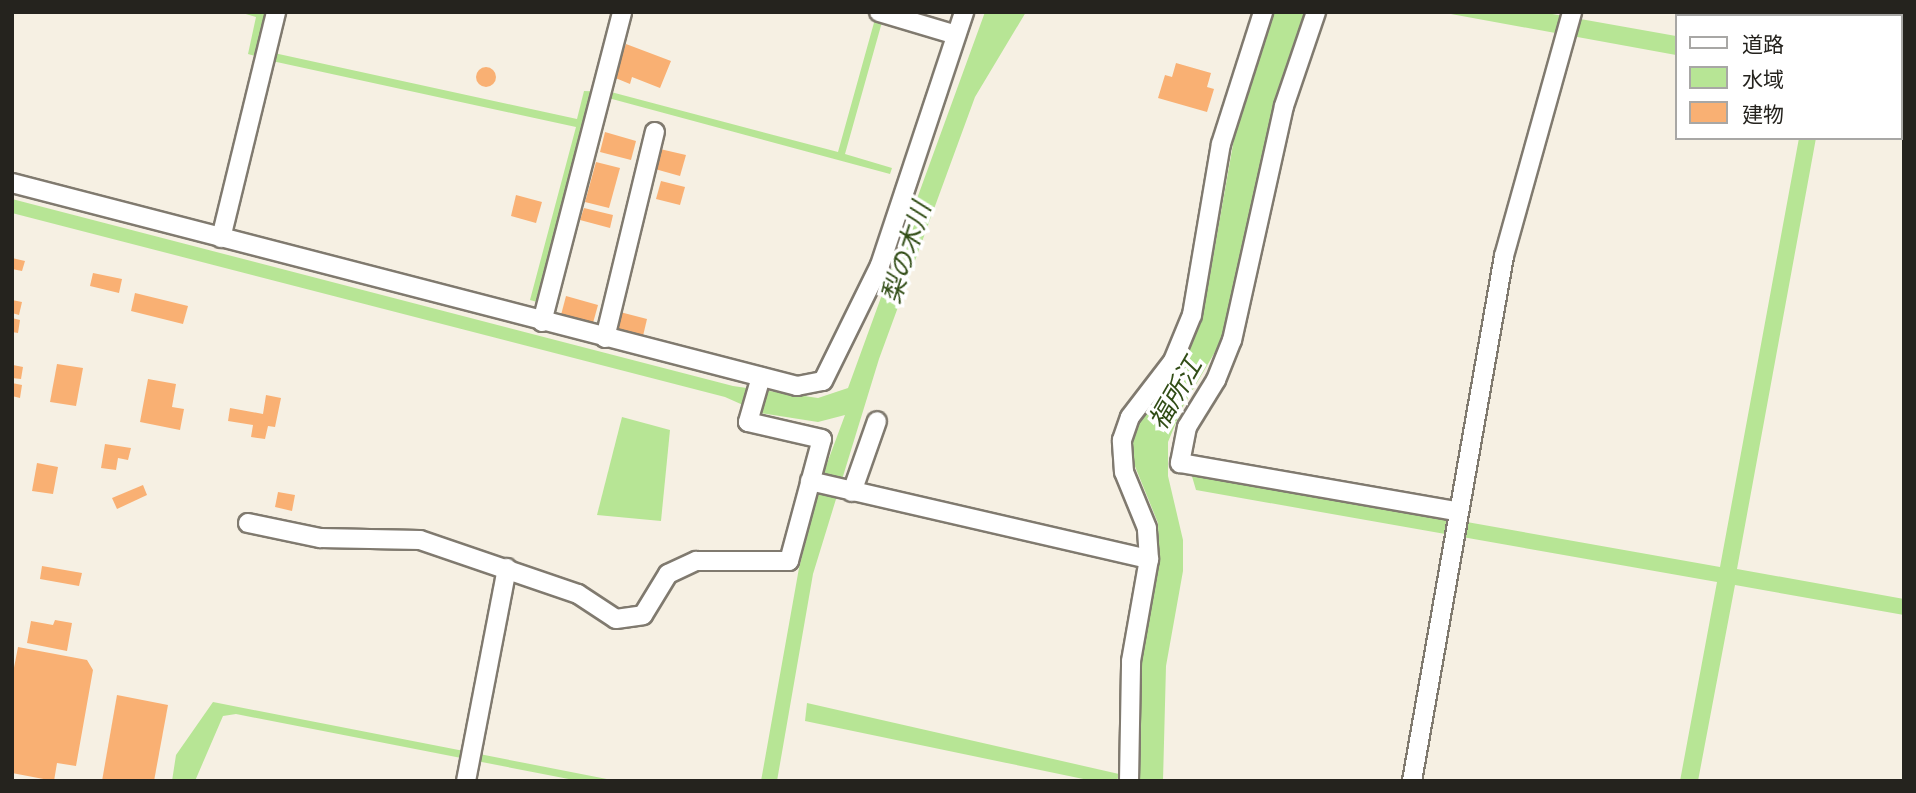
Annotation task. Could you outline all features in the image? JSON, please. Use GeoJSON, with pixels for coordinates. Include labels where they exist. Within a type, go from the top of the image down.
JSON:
{"type":"FeatureCollection","features":[{"type":"Feature","properties":{"kind":"street"},"geometry":{"type":"LineString","coordinates":[[223,230],[276,12]]}},
{"type":"Feature","properties":{"kind":"street"},"geometry":{"type":"LineString","coordinates":[[542,322],[622,12]]}},
{"type":"Feature","properties":{"kind":"street"},"geometry":{"type":"LineString","coordinates":[[878,12],[956,34]]}},
{"type":"Feature","properties":{"kind":"street"},"geometry":{"type":"LineString","coordinates":[[12,183],[223,230],[542,322],[797,386],[823,381],[880,265],[964,12]]}},
{"type":"Feature","properties":{"kind":"street"},"geometry":{"type":"LineString","coordinates":[[1129,781],[1131,661],[1149,559],[1147,528],[1124,472],[1122,440],[1130,417],[1173,361],[1192,316],[1221,144],[1263,12]]}},
{"type":"Feature","properties":{"kind":"street"},"geometry":{"type":"LineString","coordinates":[[1316,12],[1284,106],[1232,340],[1216,380],[1187,427],[1180,463],[1456,511]]}},
{"type":"Feature","properties":{"kind":"street"},"geometry":{"type":"LineString","coordinates":[[1412,781],[1456,511],[1504,256],[1572,12]]}},
{"type":"Feature","properties":{"kind":"street"},"geometry":{"type":"LineString","coordinates":[[605,338],[655,132]]}},
{"type":"Feature","properties":{"kind":"street"},"geometry":{"type":"LineString","coordinates":[[247,523],[320,538],[420,540],[578,594],[616,619],[643,615],[668,574],[696,561],[789,561],[822,439],[748,422],[761,377]]}},
{"type":"Feature","properties":{"kind":"street"},"geometry":{"type":"LineString","coordinates":[[852,492],[877,421]]}},
{"type":"Feature","properties":{"kind":"street"},"geometry":{"type":"LineString","coordinates":[[810,481],[1149,559]]}},
{"type":"Feature","properties":{"kind":"street"},"geometry":{"type":"LineString","coordinates":[[469,764],[507,568]]}},
{"type":"Feature","properties":{"kind":"water"},"geometry":{"type":"Polygon","coordinates":[[[239,12],[265,12],[259,57],[248,54],[256,17],[239,12]]]}},
{"type":"Feature","properties":{"kind":"water","name":"梨の木川"},"geometry":{"type":"Polygon","coordinates":[[[985,12],[1026,12],[975,97],[879,359],[813,574],[777,781],[761,781],[799,568],[822,477],[845,415],[818,422],[761,413],[725,397],[12,213],[12,199],[733,386],[818,398],[848,388],[985,12]]]}},
{"type":"Feature","properties":{"kind":"water","name":"福所江"},"geometry":{"type":"Polygon","coordinates":[[[1274,12],[1305,12],[1273,110],[1228,330],[1182,408],[1168,442],[1168,476],[1183,540],[1183,571],[1166,666],[1163,781],[1137,781],[1141,665],[1159,566],[1158,523],[1132,459],[1134,429],[1184,361],[1202,320],[1235,133],[1274,12]]]}},
{"type":"Feature","properties":{"kind":"water"},"geometry":{"type":"Polygon","coordinates":[[[1440,12],[1541,12],[1674,36],[1674,55],[1440,12]]]}},
{"type":"Feature","properties":{"kind":"water"},"geometry":{"type":"Polygon","coordinates":[[[875,19],[882,22],[845,154],[892,168],[890,174],[612,99],[590,99],[537,302],[530,300],[576,127],[272,61],[274,53],[577,119],[584,91],[611,92],[838,152],[875,19]]]}},
{"type":"Feature","properties":{"kind":"water"},"geometry":{"type":"Polygon","coordinates":[[[1799,140],[1816,140],[1737,569],[1904,599],[1904,615],[1735,585],[1698,781],[1680,781],[1717,582],[1196,490],[1191,473],[1720,567],[1799,140]]]}},
{"type":"Feature","properties":{"kind":"water"},"geometry":{"type":"Polygon","coordinates":[[[622,417],[670,430],[661,521],[597,515],[622,417]]]}},
{"type":"Feature","properties":{"kind":"water"},"geometry":{"type":"Polygon","coordinates":[[[213,702],[617,781],[579,781],[236,714],[223,716],[195,781],[172,781],[176,755],[213,702]]]}},
{"type":"Feature","properties":{"kind":"water"},"geometry":{"type":"Polygon","coordinates":[[[807,703],[1119,774],[1117,781],[1093,781],[805,721],[807,703]]]}},
{"type":"Feature","properties":{"kind":"building"},"geometry":{"type":"Polygon","coordinates":[[[626,44],[671,61],[660,88],[632,77],[630,84],[613,77],[626,44]]]}},
{"type":"Feature","properties":{"kind":"building"},"geometry":{"type":"Polygon","coordinates":[[[1176,63],[1211,73],[1207,87],[1214,89],[1207,112],[1158,98],[1165,75],[1172,77],[1176,63]]]}},
{"type":"Feature","properties":{"kind":"building"},"geometry":{"type":"Polygon","coordinates":[[[486,67],[493,70],[496,77],[493,84],[486,87],[479,84],[476,77],[479,70],[486,67]]]}},
{"type":"Feature","properties":{"kind":"building"},"geometry":{"type":"Polygon","coordinates":[[[605,132],[636,141],[631,160],[600,152],[605,132]]]}},
{"type":"Feature","properties":{"kind":"building"},"geometry":{"type":"Polygon","coordinates":[[[660,149],[686,155],[680,176],[655,169],[660,149]]]}},
{"type":"Feature","properties":{"kind":"building"},"geometry":{"type":"Polygon","coordinates":[[[596,162],[620,168],[609,208],[585,202],[596,162]]]}},
{"type":"Feature","properties":{"kind":"building"},"geometry":{"type":"Polygon","coordinates":[[[661,181],[685,187],[680,205],[656,199],[661,181]]]}},
{"type":"Feature","properties":{"kind":"building"},"geometry":{"type":"Polygon","coordinates":[[[516,195],[542,202],[536,223],[511,216],[516,195]]]}},
{"type":"Feature","properties":{"kind":"building"},"geometry":{"type":"Polygon","coordinates":[[[584,208],[613,215],[610,228],[580,220],[584,208]]]}},
{"type":"Feature","properties":{"kind":"building"},"geometry":{"type":"Polygon","coordinates":[[[12,258],[25,261],[22,271],[12,269],[12,258]]]}},
{"type":"Feature","properties":{"kind":"building"},"geometry":{"type":"Polygon","coordinates":[[[93,273],[122,279],[119,293],[90,286],[93,273]]]}},
{"type":"Feature","properties":{"kind":"building"},"geometry":{"type":"Polygon","coordinates":[[[135,293],[188,306],[183,324],[131,311],[135,293]]]}},
{"type":"Feature","properties":{"kind":"building"},"geometry":{"type":"Polygon","coordinates":[[[566,296],[598,305],[593,323],[561,315],[566,296]]]}},
{"type":"Feature","properties":{"kind":"building"},"geometry":{"type":"Polygon","coordinates":[[[12,300],[22,302],[19,315],[12,313],[12,300]]]}},
{"type":"Feature","properties":{"kind":"building"},"geometry":{"type":"Polygon","coordinates":[[[620,312],[647,319],[643,336],[616,329],[620,312]]]}},
{"type":"Feature","properties":{"kind":"building"},"geometry":{"type":"Polygon","coordinates":[[[12,318],[20,320],[18,333],[12,332],[12,318]]]}},
{"type":"Feature","properties":{"kind":"building"},"geometry":{"type":"Polygon","coordinates":[[[57,364],[83,368],[76,406],[50,402],[57,364]]]}},
{"type":"Feature","properties":{"kind":"building"},"geometry":{"type":"Polygon","coordinates":[[[13,365],[23,367],[21,379],[12,378],[13,365]]]}},
{"type":"Feature","properties":{"kind":"building"},"geometry":{"type":"Polygon","coordinates":[[[148,379],[176,384],[172,407],[184,409],[180,430],[140,422],[148,379]]]}},
{"type":"Feature","properties":{"kind":"building"},"geometry":{"type":"Polygon","coordinates":[[[12,383],[22,385],[20,398],[12,396],[12,383]]]}},
{"type":"Feature","properties":{"kind":"building"},"geometry":{"type":"Polygon","coordinates":[[[266,395],[281,398],[275,427],[268,426],[265,439],[251,437],[253,425],[228,421],[230,408],[263,414],[266,395]]]}},
{"type":"Feature","properties":{"kind":"building"},"geometry":{"type":"Polygon","coordinates":[[[105,444],[131,448],[128,460],[118,458],[116,470],[101,468],[105,444]]]}},
{"type":"Feature","properties":{"kind":"building"},"geometry":{"type":"Polygon","coordinates":[[[37,463],[58,467],[53,494],[32,491],[37,463]]]}},
{"type":"Feature","properties":{"kind":"building"},"geometry":{"type":"Polygon","coordinates":[[[143,485],[147,495],[117,509],[112,498],[143,485]]]}},
{"type":"Feature","properties":{"kind":"building"},"geometry":{"type":"Polygon","coordinates":[[[278,492],[295,495],[292,511],[275,507],[278,492]]]}},
{"type":"Feature","properties":{"kind":"building"},"geometry":{"type":"Polygon","coordinates":[[[42,566],[82,573],[79,586],[40,579],[42,566]]]}},
{"type":"Feature","properties":{"kind":"building"},"geometry":{"type":"Polygon","coordinates":[[[55,620],[72,623],[67,651],[27,643],[31,621],[53,625],[55,620]]]}},
{"type":"Feature","properties":{"kind":"building"},"geometry":{"type":"Polygon","coordinates":[[[18,647],[87,660],[93,670],[76,766],[57,763],[54,781],[12,773],[12,678],[18,647]]]}},
{"type":"Feature","properties":{"kind":"building"},"geometry":{"type":"Polygon","coordinates":[[[117,695],[168,705],[154,781],[102,781],[117,695]]]}},
{"type":"Feature","properties":{"kind":"waterway"},"geometry":{"type":"LineString","coordinates":[[12,174],[132,205]]}}]}
